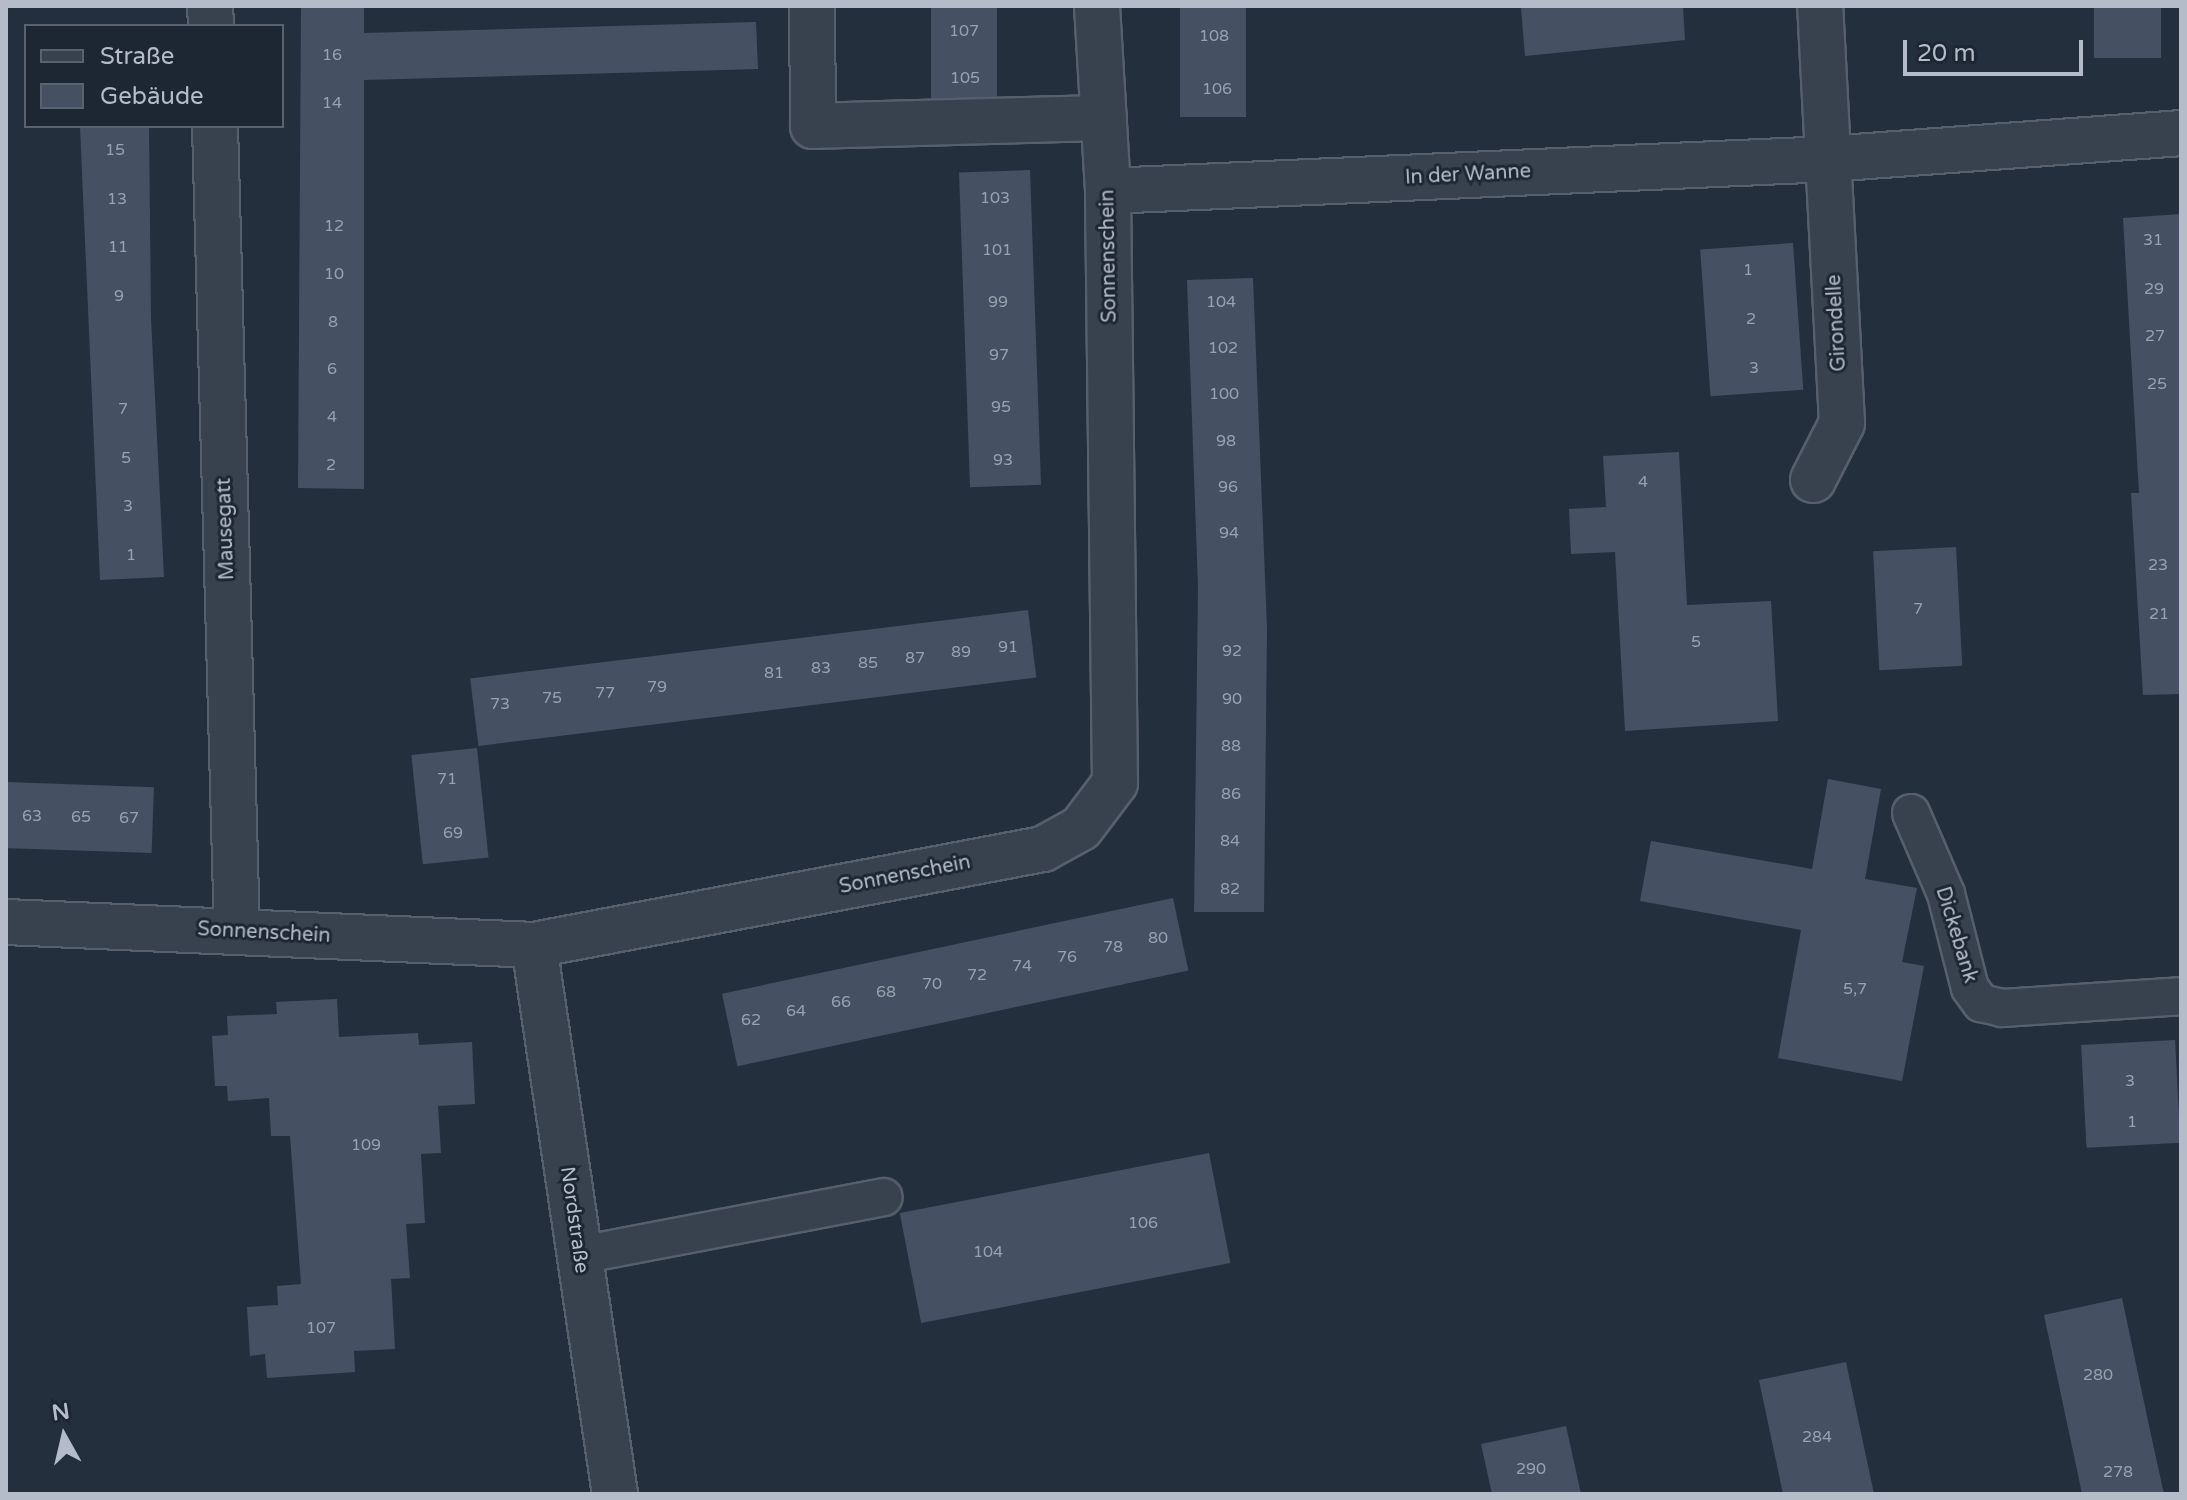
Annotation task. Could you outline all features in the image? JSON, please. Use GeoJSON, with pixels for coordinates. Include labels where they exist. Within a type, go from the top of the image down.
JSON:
{"type":"FeatureCollection","features":[{"type":"Feature","properties":{"kind":"street"},"geometry":{"type":"LineString","coordinates":[[812,6],[813,126],[1104,118]]}},
{"type":"Feature","properties":{"kind":"street","name":"Sonnenschein"},"geometry":{"type":"LineString","coordinates":[[6,922],[534,945],[1043,849],[1081,828],[1115,783],[1108,191],[1097,6]]}},
{"type":"Feature","properties":{"kind":"street"},"geometry":{"type":"LineString","coordinates":[[1820,6],[1828,159]]}},
{"type":"Feature","properties":{"kind":"street","name":"Mausegatt"},"geometry":{"type":"LineString","coordinates":[[215,128],[237,932]]}},
{"type":"Feature","properties":{"kind":"street","name":"In der Wanne"},"geometry":{"type":"LineString","coordinates":[[1108,191],[1828,159],[2181,133]]}},
{"type":"Feature","properties":{"kind":"street","name":"Girondelle"},"geometry":{"type":"LineString","coordinates":[[1813,480],[1842,423],[1828,159]]}},
{"type":"Feature","properties":{"kind":"street","name":"Nordstraße"},"geometry":{"type":"LineString","coordinates":[[534,945],[615,1494]]}},
{"type":"Feature","properties":{"kind":"lane","name":"Dickebank"},"geometry":{"type":"LineString","coordinates":[[1911,813],[1946,894],[1970,988],[1981,1003],[2002,1008],[2181,996]]}},
{"type":"Feature","properties":{"kind":"lane"},"geometry":{"type":"LineString","coordinates":[[580,1255],[883,1197]]}},
{"type":"Feature","properties":{"kind":"building"},"geometry":{"type":"Polygon","coordinates":[[[301,6],[364,6],[364,33],[756,22],[758,69],[364,80],[364,489],[298,488],[301,6]]]}},
{"type":"Feature","properties":{"kind":"building"},"geometry":{"type":"Polygon","coordinates":[[[931,6],[997,6],[997,98],[931,98],[931,6]]]}},
{"type":"Feature","properties":{"kind":"building"},"geometry":{"type":"Polygon","coordinates":[[[1180,6],[1246,6],[1246,117],[1180,117],[1180,6]]]}},
{"type":"Feature","properties":{"kind":"building"},"geometry":{"type":"Polygon","coordinates":[[[1683,6],[1685,40],[1525,56],[1521,8],[1683,6]]]}},
{"type":"Feature","properties":{"kind":"building"},"geometry":{"type":"Polygon","coordinates":[[[2094,6],[2161,6],[2161,58],[2094,58],[2094,6]]]}},
{"type":"Feature","properties":{"kind":"building"},"geometry":{"type":"Polygon","coordinates":[[[80,128],[149,128],[151,319],[164,577],[100,580],[80,128]]]}},
{"type":"Feature","properties":{"kind":"building"},"geometry":{"type":"Polygon","coordinates":[[[1030,170],[1041,485],[970,487],[959,172],[1030,170]]]}},
{"type":"Feature","properties":{"kind":"building"},"geometry":{"type":"Polygon","coordinates":[[[2181,214],[2181,694],[2143,695],[2131,493],[2139,493],[2123,218],[2181,214]]]}},
{"type":"Feature","properties":{"kind":"building"},"geometry":{"type":"Polygon","coordinates":[[[1793,243],[1803,390],[1710,396],[1700,249],[1793,243]]]}},
{"type":"Feature","properties":{"kind":"building"},"geometry":{"type":"Polygon","coordinates":[[[1253,278],[1267,628],[1264,912],[1194,912],[1198,587],[1187,280],[1253,278]]]}},
{"type":"Feature","properties":{"kind":"building"},"geometry":{"type":"Polygon","coordinates":[[[1679,452],[1687,605],[1771,601],[1778,721],[1625,731],[1615,552],[1571,554],[1569,509],[1606,507],[1603,456],[1679,452]]]}},
{"type":"Feature","properties":{"kind":"building"},"geometry":{"type":"Polygon","coordinates":[[[1956,547],[1962,666],[1879,670],[1873,551],[1956,547]]]}},
{"type":"Feature","properties":{"kind":"building"},"geometry":{"type":"Polygon","coordinates":[[[1028,610],[1036,677],[478,746],[470,678],[1028,610]]]}},
{"type":"Feature","properties":{"kind":"building"},"geometry":{"type":"Polygon","coordinates":[[[477,748],[488,857],[423,864],[411,755],[477,748]]]}},
{"type":"Feature","properties":{"kind":"building"},"geometry":{"type":"Polygon","coordinates":[[[1828,779],[1881,789],[1865,879],[1917,888],[1902,962],[1924,966],[1902,1081],[1778,1058],[1801,930],[1640,901],[1651,841],[1812,869],[1828,779]]]}},
{"type":"Feature","properties":{"kind":"building"},"geometry":{"type":"Polygon","coordinates":[[[6,782],[154,787],[152,853],[6,848],[6,782]]]}},
{"type":"Feature","properties":{"kind":"building"},"geometry":{"type":"Polygon","coordinates":[[[1173,898],[1188,970],[737,1066],[722,994],[1173,898]]]}},
{"type":"Feature","properties":{"kind":"building"},"geometry":{"type":"Polygon","coordinates":[[[337,999],[339,1037],[418,1033],[419,1045],[472,1042],[475,1104],[438,1106],[441,1153],[421,1154],[425,1223],[406,1224],[410,1278],[391,1279],[395,1349],[354,1351],[355,1372],[267,1378],[265,1354],[250,1356],[247,1307],[278,1305],[277,1286],[301,1284],[290,1136],[271,1136],[269,1098],[228,1101],[227,1086],[215,1086],[212,1036],[228,1035],[227,1016],[277,1014],[276,1002],[337,999]]]}},
{"type":"Feature","properties":{"kind":"building"},"geometry":{"type":"Polygon","coordinates":[[[2175,1040],[2180,1143],[2087,1148],[2081,1045],[2175,1040]]]}},
{"type":"Feature","properties":{"kind":"building"},"geometry":{"type":"Polygon","coordinates":[[[1209,1153],[1230,1263],[921,1323],[900,1213],[1209,1153]]]}},
{"type":"Feature","properties":{"kind":"building"},"geometry":{"type":"Polygon","coordinates":[[[2122,1298],[2164,1494],[2082,1494],[2044,1315],[2122,1298]]]}},
{"type":"Feature","properties":{"kind":"building"},"geometry":{"type":"Polygon","coordinates":[[[1846,1362],[1874,1494],[1783,1494],[1759,1380],[1846,1362]]]}},
{"type":"Feature","properties":{"kind":"building"},"geometry":{"type":"Polygon","coordinates":[[[1566,1426],[1581,1494],[1492,1494],[1481,1444],[1566,1426]]]}}]}
